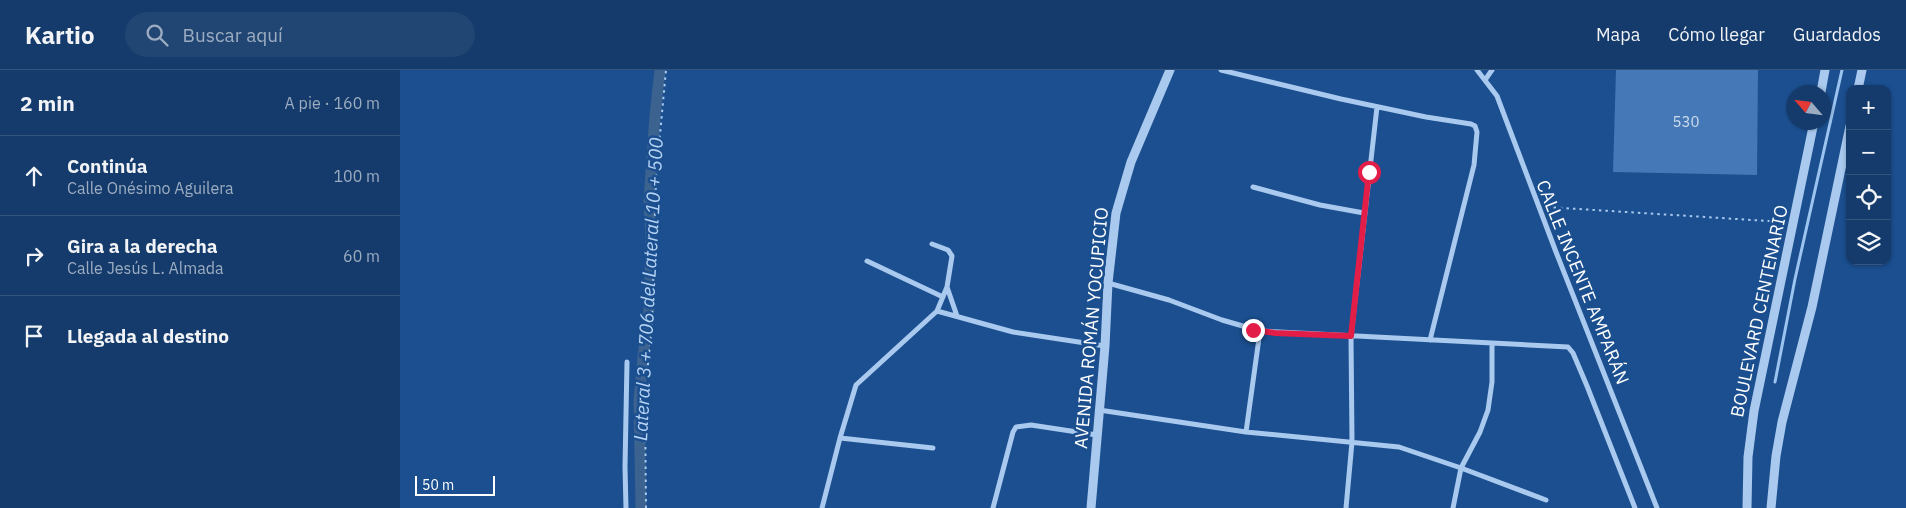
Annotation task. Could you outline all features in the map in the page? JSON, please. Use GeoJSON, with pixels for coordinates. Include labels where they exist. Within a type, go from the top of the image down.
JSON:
{"type":"FeatureCollection","features":[{"type":"Feature","properties":{"kind":"street","name":"AVENIDA ROMÁN YOCUPICIO"},"geometry":{"type":"LineString","coordinates":[[1091,508],[1105,346],[1108,283],[1115,220],[1126,176],[1138,143],[1170,70]]}},
{"type":"Feature","properties":{"kind":"street"},"geometry":{"type":"LineString","coordinates":[[1221,70],[1377,107],[1473,125],[1477,132],[1474,165],[1430,340]]}},
{"type":"Feature","properties":{"kind":"street","name":"CALLE INCENTE AMPARÁN"},"geometry":{"type":"LineString","coordinates":[[1477,70],[1497,96],[1538,206],[1657,508]]}},
{"type":"Feature","properties":{"kind":"street"},"geometry":{"type":"LineString","coordinates":[[1485,80],[1492,70]]}},
{"type":"Feature","properties":{"kind":"street"},"geometry":{"type":"LineString","coordinates":[[1822,85],[1825,70]]}},
{"type":"Feature","properties":{"kind":"street"},"geometry":{"type":"LineString","coordinates":[[1859,85],[1862,70]]}},
{"type":"Feature","properties":{"kind":"street"},"geometry":{"type":"LineString","coordinates":[[1346,508],[1352,442],[1351,336],[1377,107]]}},
{"type":"Feature","properties":{"kind":"street","name":"BOULEVARD CENTENARIO"},"geometry":{"type":"LineString","coordinates":[[1747,508],[1747,472],[1752,420],[1812,130]]}},
{"type":"Feature","properties":{"kind":"street"},"geometry":{"type":"LineString","coordinates":[[1771,508],[1776,456],[1782,422],[1812,307],[1849,130]]}},
{"type":"Feature","properties":{"kind":"street"},"geometry":{"type":"LineString","coordinates":[[1253,188],[1320,205],[1364,213]]}},
{"type":"Feature","properties":{"kind":"street"},"geometry":{"type":"LineString","coordinates":[[822,508],[856,385],[937,311],[943,297],[947,287],[952,256],[948,250],[932,244]]}},
{"type":"Feature","properties":{"kind":"street"},"geometry":{"type":"LineString","coordinates":[[867,261],[943,297]]}},
{"type":"Feature","properties":{"kind":"street"},"geometry":{"type":"LineString","coordinates":[[1108,283],[1169,300],[1222,320],[1260,331],[1568,347],[1573,353],[1587,386],[1635,508]]}},
{"type":"Feature","properties":{"kind":"street"},"geometry":{"type":"LineString","coordinates":[[947,287],[957,316]]}},
{"type":"Feature","properties":{"kind":"street"},"geometry":{"type":"LineString","coordinates":[[937,311],[1012,332],[1105,346]]}},
{"type":"Feature","properties":{"kind":"street"},"geometry":{"type":"LineString","coordinates":[[1246,432],[1260,331]]}},
{"type":"Feature","properties":{"kind":"street"},"geometry":{"type":"LineString","coordinates":[[1453,508],[1461,468],[1480,432],[1488,410],[1492,382],[1492,342]]}},
{"type":"Feature","properties":{"kind":"street"},"geometry":{"type":"LineString","coordinates":[[626,508],[627,362]]}},
{"type":"Feature","properties":{"kind":"street"},"geometry":{"type":"LineString","coordinates":[[1099,410],[1246,432],[1399,447],[1546,500]]}},
{"type":"Feature","properties":{"kind":"street"},"geometry":{"type":"LineString","coordinates":[[994,508],[1013,432],[1016,427],[1030,425],[1097,435]]}},
{"type":"Feature","properties":{"kind":"street"},"geometry":{"type":"LineString","coordinates":[[840,438],[933,448]]}},
{"type":"Feature","properties":{"kind":"path"},"geometry":{"type":"LineString","coordinates":[[646,508],[645,395],[652,323],[656,178],[666,70]]}},
{"type":"Feature","properties":{"kind":"path"},"geometry":{"type":"LineString","coordinates":[[1538,206],[1794,222]]}},
{"type":"Feature","properties":{"kind":"building"},"geometry":{"type":"Polygon","coordinates":[[[1616,70],[1758,70],[1757,175],[1613,172],[1616,70]]]}},
{"type":"Feature","properties":{"kind":"waterway","name":"Lateral 3 + 706 del Lateral 10 + 500"},"geometry":{"type":"LineString","coordinates":[[641,508],[639,401],[649,309],[651,239],[649,201],[660,70]]}},
{"type":"Feature","properties":{"kind":"waterway"},"geometry":{"type":"LineString","coordinates":[[1775,382],[1795,279],[1842,70]]}},
{"type":"Feature","properties":{"kind":"route"},"geometry":{"type":"LineString","coordinates":[[1253,330],[1275,333],[1351,336],[1369,172]]}}]}
